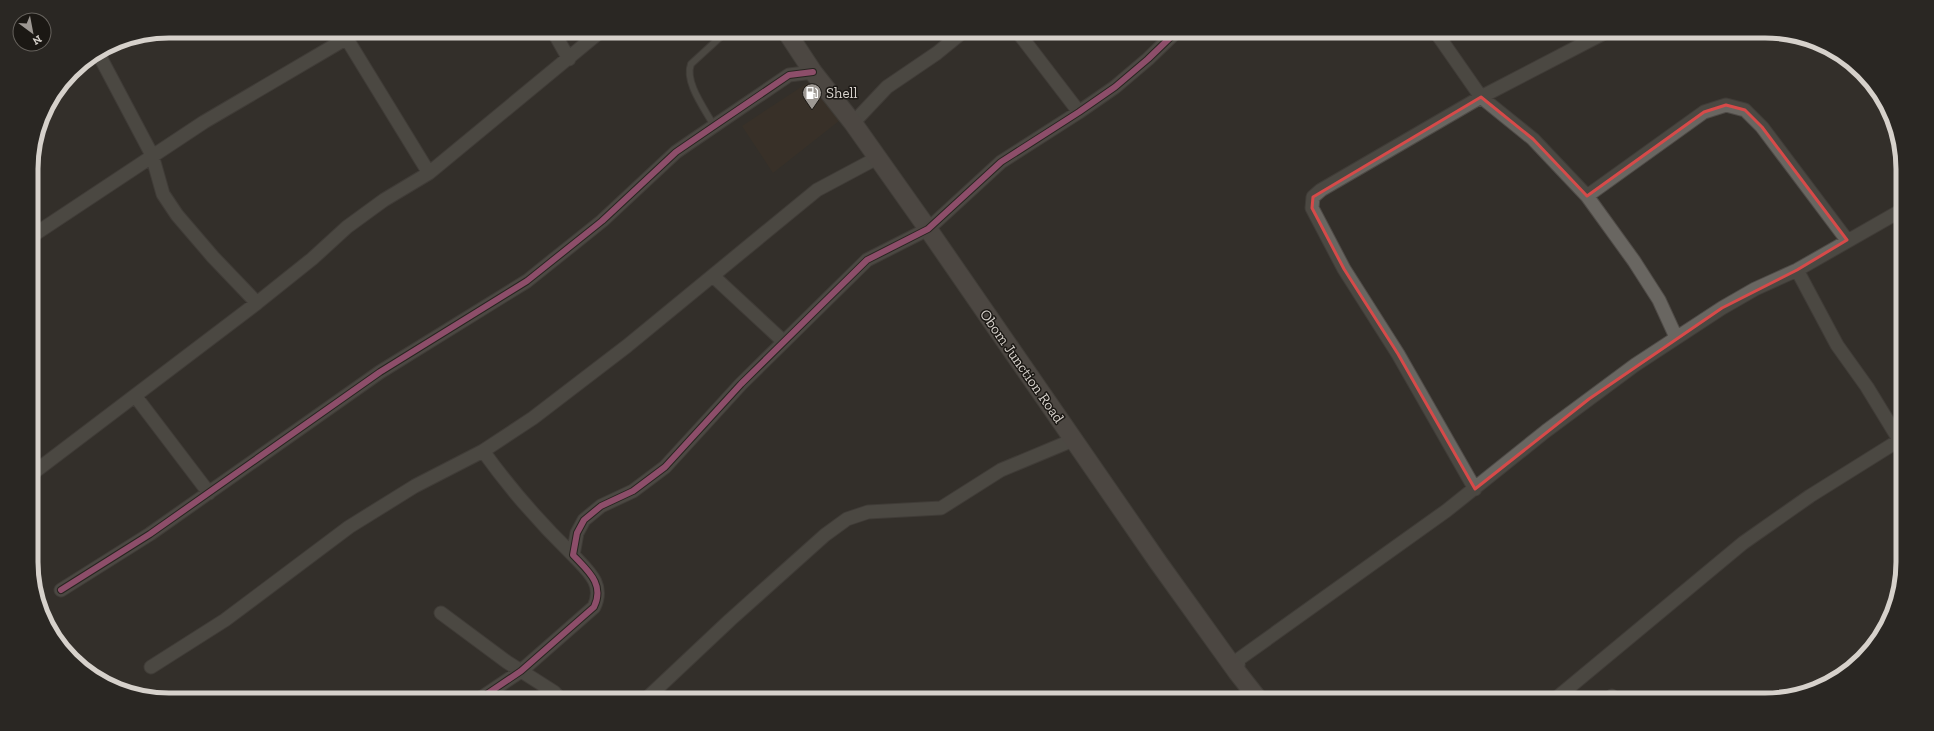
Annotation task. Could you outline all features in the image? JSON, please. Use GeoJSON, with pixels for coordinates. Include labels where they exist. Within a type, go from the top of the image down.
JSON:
{"type":"FeatureCollection","features":[{"type":"Feature","properties":{"kind":"main road","name":"Obom Junction Road"},"geometry":{"type":"LineString","coordinates":[[791,38],[813,72],[854,123],[1158,562],[1254,693]]}},
{"type":"Feature","properties":{"kind":"street"},"geometry":{"type":"LineString","coordinates":[[38,232],[79,206],[152,155],[340,38]]}},
{"type":"Feature","properties":{"kind":"street"},"geometry":{"type":"LineString","coordinates":[[347,38],[429,173]]}},
{"type":"Feature","properties":{"kind":"street"},"geometry":{"type":"LineString","coordinates":[[557,38],[569,59]]}},
{"type":"Feature","properties":{"kind":"street"},"geometry":{"type":"LineString","coordinates":[[38,469],[257,303],[312,259],[347,227],[384,200],[429,173],[593,38]]}},
{"type":"Feature","properties":{"kind":"street"},"geometry":{"type":"LineString","coordinates":[[854,123],[887,87],[937,53],[955,38]]}},
{"type":"Feature","properties":{"kind":"street"},"geometry":{"type":"LineString","coordinates":[[1022,38],[1079,112]]}},
{"type":"Feature","properties":{"kind":"street"},"geometry":{"type":"LineString","coordinates":[[573,555],[576,533],[584,520],[601,506],[633,491],[665,467],[783,341],[867,260],[928,229],[1001,162],[1079,112],[1121,82],[1169,38]]}},
{"type":"Feature","properties":{"kind":"street"},"geometry":{"type":"LineString","coordinates":[[1440,38],[1481,97],[1533,139],[1587,196],[1638,267],[1659,300],[1676,337]]}},
{"type":"Feature","properties":{"kind":"street"},"geometry":{"type":"LineString","coordinates":[[1475,489],[1398,354],[1344,269],[1312,208],[1313,197],[1321,190],[1481,97],[1595,38]]}},
{"type":"Feature","properties":{"kind":"street"},"geometry":{"type":"LineString","coordinates":[[100,58],[152,155],[163,194],[178,215],[214,257],[257,303]]}},
{"type":"Feature","properties":{"kind":"street"},"geometry":{"type":"LineString","coordinates":[[61,590],[144,538],[210,493],[380,372],[527,281],[602,221],[676,152],[789,75],[813,72]]}},
{"type":"Feature","properties":{"kind":"street"},"geometry":{"type":"LineString","coordinates":[[1587,196],[1704,112],[1726,105],[1745,110],[1762,127],[1847,240]]}},
{"type":"Feature","properties":{"kind":"street"},"geometry":{"type":"LineString","coordinates":[[151,667],[225,620],[349,527],[415,486],[483,451],[533,418],[713,276],[817,190],[877,158]]}},
{"type":"Feature","properties":{"kind":"street"},"geometry":{"type":"LineString","coordinates":[[1237,672],[1240,659],[1475,489],[1577,408],[1635,365],[1676,337],[1755,290],[1797,270],[1896,213]]}},
{"type":"Feature","properties":{"kind":"street"},"geometry":{"type":"LineString","coordinates":[[1797,270],[1837,345],[1867,387],[1896,435]]}},
{"type":"Feature","properties":{"kind":"street"},"geometry":{"type":"LineString","coordinates":[[713,276],[783,341]]}},
{"type":"Feature","properties":{"kind":"street"},"geometry":{"type":"LineString","coordinates":[[136,396],[210,493]]}},
{"type":"Feature","properties":{"kind":"street"},"geometry":{"type":"LineString","coordinates":[[652,693],[730,620],[825,535],[847,519],[868,512],[941,508],[1001,470],[1073,440]]}},
{"type":"Feature","properties":{"kind":"street"},"geometry":{"type":"LineString","coordinates":[[1562,693],[1743,544],[1810,496],[1896,446]]}},
{"type":"Feature","properties":{"kind":"street"},"geometry":{"type":"LineString","coordinates":[[483,451],[503,480],[536,519],[593,576],[598,590],[598,599],[594,607],[521,671],[488,693]]}},
{"type":"Feature","properties":{"kind":"street"},"geometry":{"type":"LineString","coordinates":[[441,613],[521,671],[555,693]]}},
{"type":"Feature","properties":{"kind":"lane"},"geometry":{"type":"LineString","coordinates":[[714,126],[690,83],[688,72],[691,64],[719,38]]}},
{"type":"Feature","properties":{"kind":"highlighted area"},"geometry":{"type":"Polygon","coordinates":[[[1481,97],[1533,139],[1587,196],[1704,112],[1726,105],[1745,110],[1762,127],[1847,240],[1797,270],[1722,308],[1589,399],[1475,489],[1398,354],[1344,269],[1312,208],[1313,197],[1481,97]]]}},
{"type":"Feature","properties":{"kind":"shaded area"},"geometry":{"type":"Polygon","coordinates":[[[815,78],[844,117],[773,173],[742,126],[815,78]]]}},
{"type":"Feature","properties":{"kind":"cycle path"},"geometry":{"type":"LineString","coordinates":[[488,693],[521,671],[594,607],[597,599],[596,585],[589,572],[573,555],[577,533],[584,520],[601,506],[633,491],[665,467],[741,384],[867,260],[928,229],[1001,162],[1115,87],[1170,38]]}},
{"type":"Feature","properties":{"kind":"cycle path"},"geometry":{"type":"LineString","coordinates":[[61,590],[150,534],[380,372],[527,281],[602,221],[676,152],[789,75],[813,72]]}},
{"type":"Feature","properties":{"kind":"place","name":"Shell"},"geometry":{"type":"Point","coordinates":[812,110]}}]}
